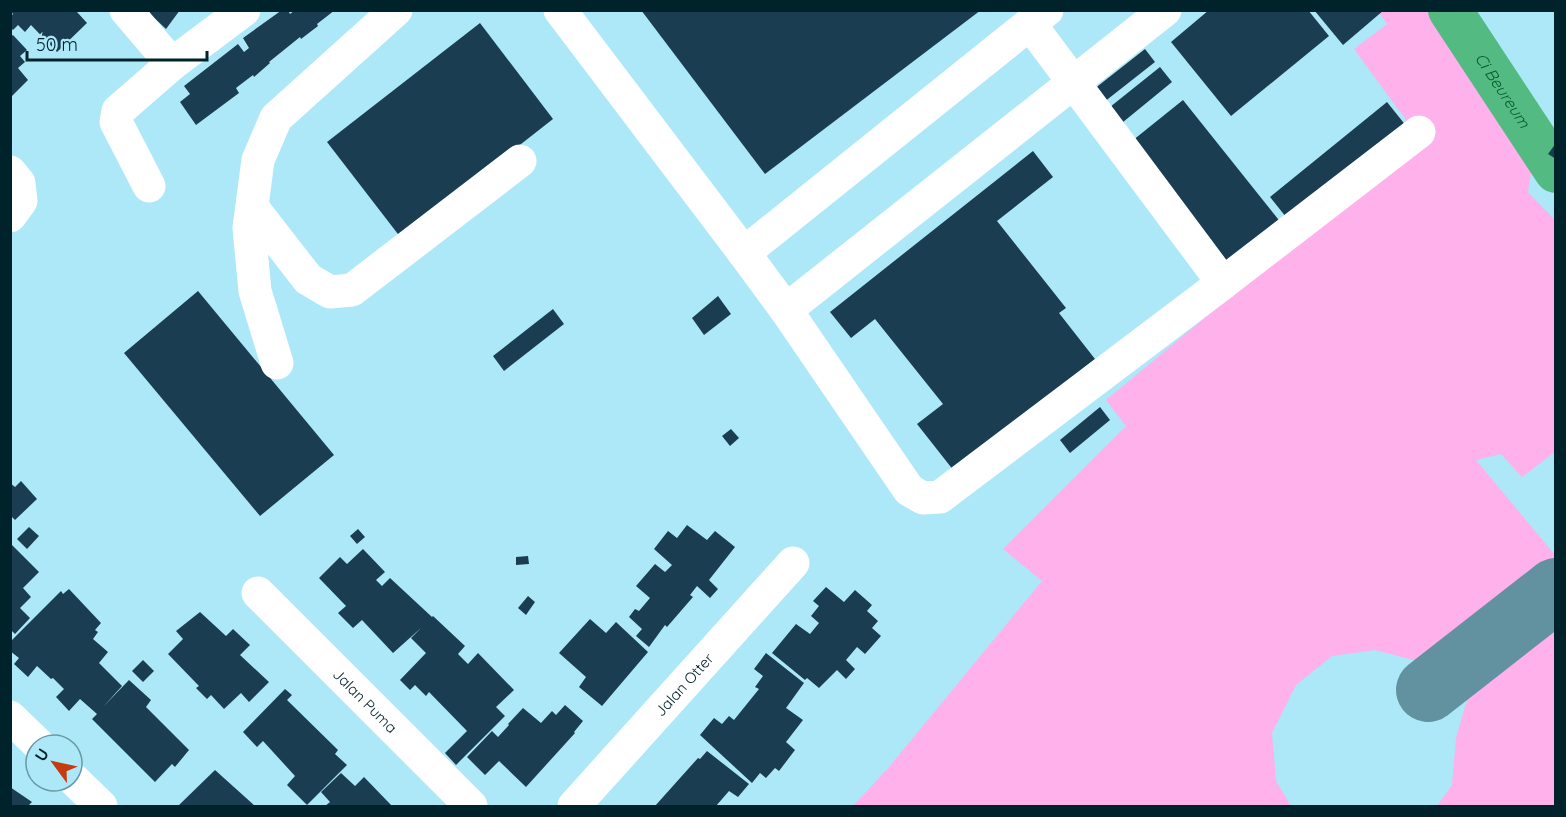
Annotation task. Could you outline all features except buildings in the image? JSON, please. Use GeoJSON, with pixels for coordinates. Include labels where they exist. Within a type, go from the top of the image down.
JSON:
{"type":"FeatureCollection","features":[{"type":"Feature","properties":{"kind":"street"},"geometry":{"type":"LineString","coordinates":[[126,10],[172,64]]}},
{"type":"Feature","properties":{"kind":"street"},"geometry":{"type":"LineString","coordinates":[[149,186],[116,122],[118,111],[172,64],[244,10]]}},
{"type":"Feature","properties":{"kind":"street"},"geometry":{"type":"LineString","coordinates":[[278,363],[255,291],[249,228],[258,160],[276,118],[396,10]]}},
{"type":"Feature","properties":{"kind":"street"},"geometry":{"type":"LineString","coordinates":[[560,10],[786,310],[909,490],[923,498],[940,497],[1419,132]]}},
{"type":"Feature","properties":{"kind":"street"},"geometry":{"type":"LineString","coordinates":[[786,310],[1165,10]]}},
{"type":"Feature","properties":{"kind":"street"},"geometry":{"type":"LineString","coordinates":[[744,253],[1039,17],[1074,83],[1223,283]]}},
{"type":"Feature","properties":{"kind":"street"},"geometry":{"type":"LineString","coordinates":[[252,207],[308,279],[330,292],[352,290],[520,161]]}},
{"type":"Feature","properties":{"kind":"street"},"geometry":{"type":"LineString","coordinates":[[10,172],[19,183],[21,201],[10,216]]}},
{"type":"Feature","properties":{"kind":"street","name":"Jalan Otter"},"geometry":{"type":"LineString","coordinates":[[574,807],[793,563]]}},
{"type":"Feature","properties":{"kind":"street","name":"Jalan Puma"},"geometry":{"type":"LineString","coordinates":[[258,593],[471,807]]}},
{"type":"Feature","properties":{"kind":"street"},"geometry":{"type":"LineString","coordinates":[[10,717],[27,733]]}},
{"type":"Feature","properties":{"kind":"street"},"geometry":{"type":"LineString","coordinates":[[84,790],[101,807]]}},
{"type":"Feature","properties":{"kind":"shaded area"},"geometry":{"type":"Polygon","coordinates":[[[1378,11],[1456,11],[1483,36],[1504,82],[1532,167],[1528,192],[1555,220],[1555,452],[1522,477],[1501,454],[1476,460],[1555,555],[1555,569],[1450,652],[1421,662],[1375,650],[1332,656],[1296,685],[1272,733],[1276,781],[1291,806],[853,806],[889,767],[1042,581],[1003,549],[1126,426],[1106,400],[1420,139],[1354,49],[1387,24],[1378,11]]]}},
{"type":"Feature","properties":{"kind":"shaded area"},"geometry":{"type":"Polygon","coordinates":[[[1555,625],[1555,806],[1437,806],[1452,785],[1456,738],[1467,700],[1487,678],[1555,625]]]}},
{"type":"Feature","properties":{"kind":"waterway","name":"Ci Beureum"},"geometry":{"type":"LineString","coordinates":[[1450,10],[1556,171]]}},
{"type":"Feature","properties":{"kind":"taxiway"},"geometry":{"type":"LineString","coordinates":[[1428,690],[1556,590]]}}]}
